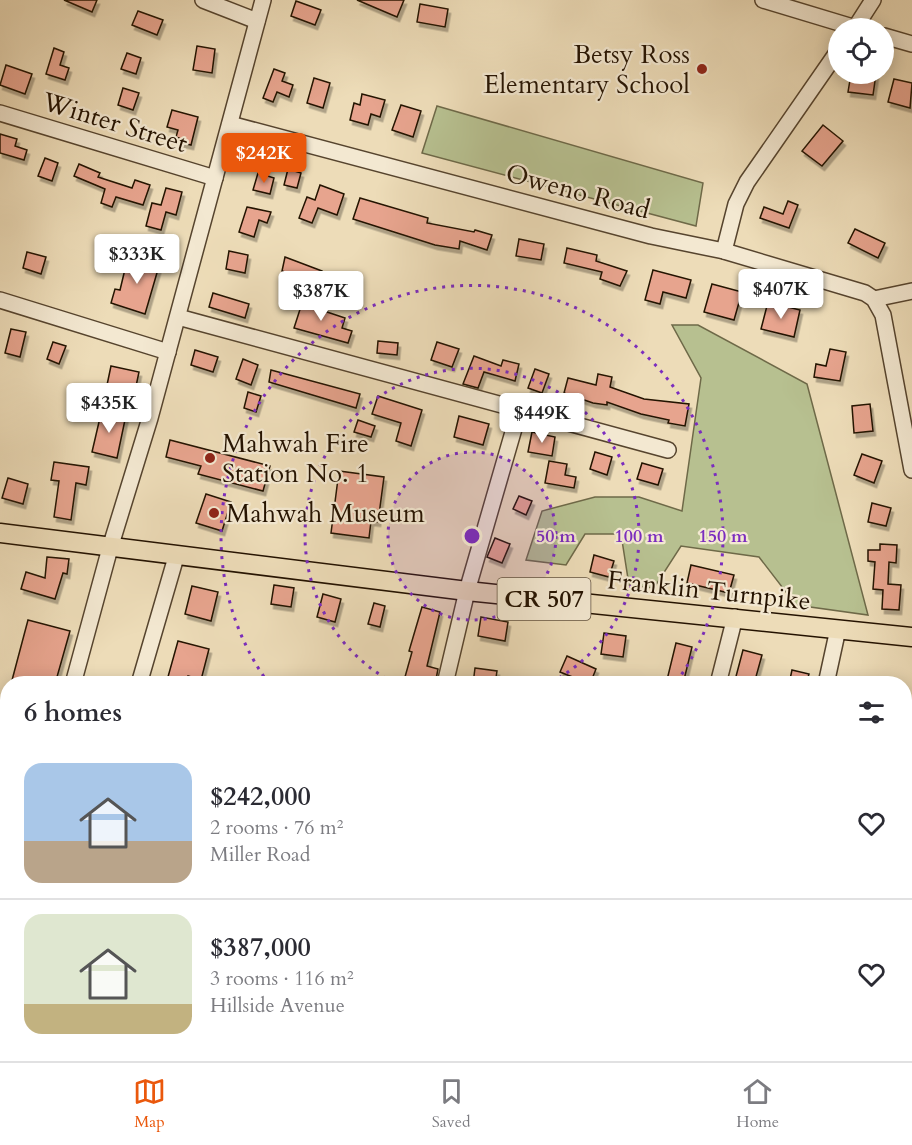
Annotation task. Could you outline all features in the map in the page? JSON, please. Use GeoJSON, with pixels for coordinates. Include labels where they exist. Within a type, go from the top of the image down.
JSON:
{"type":"FeatureCollection","features":[{"type":"Feature","properties":{"kind":"main road","name":"Franklin Turnpike"},"geometry":{"type":"LineString","coordinates":[[0,533],[176,557],[467,591],[912,637]]}},
{"type":"Feature","properties":{"kind":"street"},"geometry":{"type":"LineString","coordinates":[[203,0],[258,21]]}},
{"type":"Feature","properties":{"kind":"street"},"geometry":{"type":"LineString","coordinates":[[75,676],[178,317],[263,0]]}},
{"type":"Feature","properties":{"kind":"street"},"geometry":{"type":"LineString","coordinates":[[763,0],[828,20]]}},
{"type":"Feature","properties":{"kind":"street"},"geometry":{"type":"LineString","coordinates":[[861,18],[873,0]]}},
{"type":"Feature","properties":{"kind":"street"},"geometry":{"type":"LineString","coordinates":[[894,39],[912,44]]}},
{"type":"Feature","properties":{"kind":"street"},"geometry":{"type":"LineString","coordinates":[[724,252],[736,204],[747,182],[828,65]]}},
{"type":"Feature","properties":{"kind":"street","name":"Winter Street"},"geometry":{"type":"LineString","coordinates":[[0,113],[215,178]]}},
{"type":"Feature","properties":{"kind":"street","name":"Oweno Road"},"geometry":{"type":"LineString","coordinates":[[230,124],[651,236],[724,252],[856,289],[874,300]]}},
{"type":"Feature","properties":{"kind":"street"},"geometry":{"type":"LineString","coordinates":[[912,291],[874,300],[884,315],[906,406],[912,470]]}},
{"type":"Feature","properties":{"kind":"street"},"geometry":{"type":"LineString","coordinates":[[0,300],[168,352]]}},
{"type":"Feature","properties":{"kind":"street"},"geometry":{"type":"LineString","coordinates":[[178,317],[669,450]]}},
{"type":"Feature","properties":{"kind":"street"},"geometry":{"type":"LineString","coordinates":[[447,676],[467,591],[520,408]]}},
{"type":"Feature","properties":{"kind":"street"},"geometry":{"type":"LineString","coordinates":[[141,676],[176,557]]}},
{"type":"Feature","properties":{"kind":"street"},"geometry":{"type":"LineString","coordinates":[[720,676],[735,617]]}},
{"type":"Feature","properties":{"kind":"street"},"geometry":{"type":"LineString","coordinates":[[828,676],[838,629]]}},
{"type":"Feature","properties":{"kind":"shaded area"},"geometry":{"type":"Polygon","coordinates":[[[437,106],[703,183],[696,226],[422,153],[437,106]]]}},
{"type":"Feature","properties":{"kind":"shaded area"},"geometry":{"type":"Polygon","coordinates":[[[672,325],[698,325],[807,384],[868,615],[796,605],[759,557],[681,546],[654,588],[629,585],[621,534],[585,534],[566,565],[526,560],[542,511],[595,497],[639,497],[682,511],[701,378],[672,325]]]}},
{"type":"Feature","properties":{"kind":"building"},"geometry":{"type":"Polygon","coordinates":[[[64,0],[97,0],[92,12],[64,0]]]}},
{"type":"Feature","properties":{"kind":"building"},"geometry":{"type":"Polygon","coordinates":[[[357,0],[404,0],[397,17],[357,0]]]}},
{"type":"Feature","properties":{"kind":"building"},"geometry":{"type":"Polygon","coordinates":[[[296,1],[321,10],[315,25],[291,16],[296,1]]]}},
{"type":"Feature","properties":{"kind":"building"},"geometry":{"type":"Polygon","coordinates":[[[420,4],[448,9],[445,27],[417,22],[420,4]]]}},
{"type":"Feature","properties":{"kind":"building"},"geometry":{"type":"Polygon","coordinates":[[[138,11],[163,20],[157,35],[132,25],[138,11]]]}},
{"type":"Feature","properties":{"kind":"building"},"geometry":{"type":"Polygon","coordinates":[[[197,46],[215,49],[212,73],[193,70],[197,46]]]}},
{"type":"Feature","properties":{"kind":"building"},"geometry":{"type":"Polygon","coordinates":[[[54,48],[64,52],[60,65],[69,68],[65,80],[46,74],[54,48]]]}},
{"type":"Feature","properties":{"kind":"building"},"geometry":{"type":"Polygon","coordinates":[[[127,53],[141,58],[136,74],[121,69],[127,53]]]}},
{"type":"Feature","properties":{"kind":"building"},"geometry":{"type":"Polygon","coordinates":[[[6,65],[32,74],[25,94],[0,85],[6,65]]]}},
{"type":"Feature","properties":{"kind":"building"},"geometry":{"type":"Polygon","coordinates":[[[274,69],[285,73],[282,81],[293,85],[289,97],[277,92],[273,102],[263,98],[274,69]]]}},
{"type":"Feature","properties":{"kind":"building"},"geometry":{"type":"Polygon","coordinates":[[[314,78],[330,83],[323,108],[307,103],[314,78]]]}},
{"type":"Feature","properties":{"kind":"building"},"geometry":{"type":"Polygon","coordinates":[[[894,79],[912,83],[910,108],[888,102],[894,79]]]}},
{"type":"Feature","properties":{"kind":"building"},"geometry":{"type":"Polygon","coordinates":[[[849,84],[875,84],[873,95],[848,92],[849,84]]]}},
{"type":"Feature","properties":{"kind":"building"},"geometry":{"type":"Polygon","coordinates":[[[123,88],[139,93],[133,110],[118,105],[123,88]]]}},
{"type":"Feature","properties":{"kind":"building"},"geometry":{"type":"Polygon","coordinates":[[[362,94],[385,100],[380,117],[371,114],[368,125],[350,120],[354,103],[360,105],[362,94]]]}},
{"type":"Feature","properties":{"kind":"building"},"geometry":{"type":"Polygon","coordinates":[[[401,105],[421,111],[413,137],[392,130],[401,105]]]}},
{"type":"Feature","properties":{"kind":"building"},"geometry":{"type":"Polygon","coordinates":[[[172,110],[198,117],[191,145],[178,142],[179,138],[176,137],[178,130],[167,127],[172,110]]]}},
{"type":"Feature","properties":{"kind":"building"},"geometry":{"type":"Polygon","coordinates":[[[823,125],[843,141],[822,166],[802,151],[823,125]]]}},
{"type":"Feature","properties":{"kind":"building"},"geometry":{"type":"Polygon","coordinates":[[[0,134],[17,139],[15,146],[27,150],[24,160],[0,153],[0,134]]]}},
{"type":"Feature","properties":{"kind":"building"},"geometry":{"type":"Polygon","coordinates":[[[45,158],[58,163],[52,181],[38,176],[45,158]]]}},
{"type":"Feature","properties":{"kind":"building"},"geometry":{"type":"Polygon","coordinates":[[[79,164],[100,173],[98,177],[132,188],[135,180],[150,185],[143,205],[116,197],[112,207],[101,203],[105,189],[74,176],[79,164]]]}},
{"type":"Feature","properties":{"kind":"building"},"geometry":{"type":"Polygon","coordinates":[[[288,169],[301,173],[297,188],[284,185],[288,169]]]}},
{"type":"Feature","properties":{"kind":"building"},"geometry":{"type":"Polygon","coordinates":[[[258,173],[274,178],[270,194],[253,190],[258,173]]]}},
{"type":"Feature","properties":{"kind":"building"},"geometry":{"type":"Polygon","coordinates":[[[320,185],[344,194],[337,215],[318,208],[312,223],[299,218],[307,197],[315,200],[320,185]]]}},
{"type":"Feature","properties":{"kind":"building"},"geometry":{"type":"Polygon","coordinates":[[[166,188],[182,192],[176,215],[166,212],[161,230],[146,226],[152,203],[161,205],[166,188]]]}},
{"type":"Feature","properties":{"kind":"building"},"geometry":{"type":"Polygon","coordinates":[[[360,198],[428,218],[427,223],[474,232],[475,230],[492,235],[487,250],[460,241],[459,249],[435,245],[353,219],[360,198]]]}},
{"type":"Feature","properties":{"kind":"building"},"geometry":{"type":"Polygon","coordinates":[[[788,201],[798,205],[789,228],[760,218],[764,207],[783,214],[788,201]]]}},
{"type":"Feature","properties":{"kind":"building"},"geometry":{"type":"Polygon","coordinates":[[[247,207],[271,212],[267,223],[259,220],[254,237],[239,232],[247,207]]]}},
{"type":"Feature","properties":{"kind":"building"},"geometry":{"type":"Polygon","coordinates":[[[855,229],[885,243],[878,258],[848,243],[855,229]]]}},
{"type":"Feature","properties":{"kind":"building"},"geometry":{"type":"Polygon","coordinates":[[[519,239],[544,244],[541,260],[516,256],[519,239]]]}},
{"type":"Feature","properties":{"kind":"building"},"geometry":{"type":"Polygon","coordinates":[[[567,248],[597,255],[596,261],[627,271],[620,286],[600,279],[602,272],[564,263],[567,248]]]}},
{"type":"Feature","properties":{"kind":"building"},"geometry":{"type":"Polygon","coordinates":[[[229,251],[248,255],[245,273],[226,269],[229,251]]]}},
{"type":"Feature","properties":{"kind":"building"},"geometry":{"type":"Polygon","coordinates":[[[27,252],[46,257],[41,274],[23,268],[27,252]]]}},
{"type":"Feature","properties":{"kind":"building"},"geometry":{"type":"Polygon","coordinates":[[[143,255],[161,259],[145,314],[111,303],[115,289],[120,290],[126,265],[140,269],[143,255]]]}},
{"type":"Feature","properties":{"kind":"building"},"geometry":{"type":"Polygon","coordinates":[[[285,257],[322,271],[319,282],[282,271],[285,257]]]}},
{"type":"Feature","properties":{"kind":"building"},"geometry":{"type":"Polygon","coordinates":[[[653,270],[691,280],[686,298],[663,292],[660,304],[645,300],[653,270]]]}},
{"type":"Feature","properties":{"kind":"building"},"geometry":{"type":"Polygon","coordinates":[[[712,284],[742,292],[734,320],[704,312],[712,284]]]}},
{"type":"Feature","properties":{"kind":"building"},"geometry":{"type":"Polygon","coordinates":[[[213,293],[249,304],[245,318],[209,307],[213,293]]]}},
{"type":"Feature","properties":{"kind":"building"},"geometry":{"type":"Polygon","coordinates":[[[304,297],[323,303],[321,310],[345,318],[342,328],[352,331],[348,343],[294,328],[304,297]]]}},
{"type":"Feature","properties":{"kind":"building"},"geometry":{"type":"Polygon","coordinates":[[[768,302],[800,310],[794,337],[761,329],[768,302]]]}},
{"type":"Feature","properties":{"kind":"building"},"geometry":{"type":"Polygon","coordinates":[[[11,329],[26,332],[20,357],[5,353],[11,329]]]}},
{"type":"Feature","properties":{"kind":"building"},"geometry":{"type":"Polygon","coordinates":[[[378,341],[398,343],[397,355],[377,353],[378,341]]]}},
{"type":"Feature","properties":{"kind":"building"},"geometry":{"type":"Polygon","coordinates":[[[53,342],[66,346],[59,364],[47,359],[53,342]]]}},
{"type":"Feature","properties":{"kind":"building"},"geometry":{"type":"Polygon","coordinates":[[[437,342],[459,349],[452,367],[431,360],[437,342]]]}},
{"type":"Feature","properties":{"kind":"building"},"geometry":{"type":"Polygon","coordinates":[[[830,349],[846,352],[840,381],[814,377],[816,364],[826,366],[830,349]]]}},
{"type":"Feature","properties":{"kind":"building"},"geometry":{"type":"Polygon","coordinates":[[[195,350],[218,357],[213,372],[191,365],[195,350]]]}},
{"type":"Feature","properties":{"kind":"building"},"geometry":{"type":"Polygon","coordinates":[[[474,356],[501,366],[503,360],[519,364],[515,381],[484,372],[478,388],[463,384],[474,356]]]}},
{"type":"Feature","properties":{"kind":"building"},"geometry":{"type":"Polygon","coordinates":[[[243,359],[258,365],[251,385],[236,379],[243,359]]]}},
{"type":"Feature","properties":{"kind":"building"},"geometry":{"type":"Polygon","coordinates":[[[111,366],[139,372],[135,391],[107,385],[111,366]]]}},
{"type":"Feature","properties":{"kind":"building"},"geometry":{"type":"Polygon","coordinates":[[[535,369],[549,374],[542,393],[528,388],[535,369]]]}},
{"type":"Feature","properties":{"kind":"building"},"geometry":{"type":"Polygon","coordinates":[[[271,370],[360,394],[356,408],[269,382],[271,370]]]}},
{"type":"Feature","properties":{"kind":"building"},"geometry":{"type":"Polygon","coordinates":[[[598,374],[612,377],[610,387],[644,399],[689,404],[685,426],[668,423],[669,420],[641,414],[607,402],[607,405],[593,403],[564,393],[568,378],[596,385],[598,374]]]}},
{"type":"Feature","properties":{"kind":"building"},"geometry":{"type":"Polygon","coordinates":[[[248,392],[261,396],[256,412],[244,408],[248,392]]]}},
{"type":"Feature","properties":{"kind":"building"},"geometry":{"type":"Polygon","coordinates":[[[378,396],[422,410],[411,446],[396,441],[401,423],[372,414],[378,396]]]}},
{"type":"Feature","properties":{"kind":"building"},"geometry":{"type":"Polygon","coordinates":[[[870,404],[873,431],[854,433],[852,406],[870,404]]]}},
{"type":"Feature","properties":{"kind":"building"},"geometry":{"type":"Polygon","coordinates":[[[102,409],[126,415],[117,458],[92,452],[102,409]]]}},
{"type":"Feature","properties":{"kind":"building"},"geometry":{"type":"Polygon","coordinates":[[[459,416],[489,424],[483,445],[454,437],[459,416]]]}},
{"type":"Feature","properties":{"kind":"building"},"geometry":{"type":"Polygon","coordinates":[[[358,420],[375,426],[371,437],[354,432],[358,420]]]}},
{"type":"Feature","properties":{"kind":"building"},"geometry":{"type":"Polygon","coordinates":[[[532,432],[555,437],[552,456],[528,452],[532,432]]]}},
{"type":"Feature","properties":{"kind":"building"},"geometry":{"type":"Polygon","coordinates":[[[170,440],[270,466],[263,491],[198,474],[201,466],[166,457],[170,440]]]}},
{"type":"Feature","properties":{"kind":"building"},"geometry":{"type":"Polygon","coordinates":[[[595,452],[612,457],[607,475],[590,469],[595,452]]]}},
{"type":"Feature","properties":{"kind":"building"},"geometry":{"type":"Polygon","coordinates":[[[862,454],[882,461],[874,483],[854,475],[862,454]]]}},
{"type":"Feature","properties":{"kind":"building"},"geometry":{"type":"Polygon","coordinates":[[[549,461],[567,464],[565,475],[576,477],[574,488],[545,483],[549,461]]]}},
{"type":"Feature","properties":{"kind":"building"},"geometry":{"type":"Polygon","coordinates":[[[54,462],[89,467],[86,485],[76,483],[71,520],[54,517],[59,481],[51,480],[54,462]]]}},
{"type":"Feature","properties":{"kind":"building"},"geometry":{"type":"Polygon","coordinates":[[[642,463],[663,469],[658,485],[637,479],[642,463]]]}},
{"type":"Feature","properties":{"kind":"building"},"geometry":{"type":"Polygon","coordinates":[[[339,471],[384,477],[378,522],[371,521],[369,538],[331,533],[339,471]]]}},
{"type":"Feature","properties":{"kind":"building"},"geometry":{"type":"Polygon","coordinates":[[[8,478],[28,484],[23,504],[2,498],[8,478]]]}},
{"type":"Feature","properties":{"kind":"building","name":"Mahwah Museum"},"geometry":{"type":"Polygon","coordinates":[[[206,494],[231,502],[222,531],[196,523],[206,494]]]}},
{"type":"Feature","properties":{"kind":"building"},"geometry":{"type":"Polygon","coordinates":[[[519,496],[532,501],[526,515],[513,509],[519,496]]]}},
{"type":"Feature","properties":{"kind":"building"},"geometry":{"type":"Polygon","coordinates":[[[872,503],[891,508],[886,526],[868,522],[872,503]]]}},
{"type":"Feature","properties":{"kind":"building"},"geometry":{"type":"Polygon","coordinates":[[[495,538],[510,544],[502,563],[487,557],[495,538]]]}},
{"type":"Feature","properties":{"kind":"building"},"geometry":{"type":"Polygon","coordinates":[[[880,544],[897,545],[896,563],[889,562],[888,584],[901,585],[899,610],[882,609],[883,590],[873,589],[875,562],[868,561],[868,550],[880,550],[880,544]]]}},
{"type":"Feature","properties":{"kind":"building"},"geometry":{"type":"Polygon","coordinates":[[[594,555],[614,561],[609,577],[590,572],[594,555]]]}},
{"type":"Feature","properties":{"kind":"building"},"geometry":{"type":"Polygon","coordinates":[[[47,557],[69,559],[67,574],[63,573],[55,599],[21,589],[26,572],[45,578],[47,557]]]}},
{"type":"Feature","properties":{"kind":"building"},"geometry":{"type":"Polygon","coordinates":[[[691,565],[734,575],[729,593],[687,583],[691,565]]]}},
{"type":"Feature","properties":{"kind":"building"},"geometry":{"type":"Polygon","coordinates":[[[274,585],[294,588],[291,607],[271,604],[274,585]]]}},
{"type":"Feature","properties":{"kind":"building"},"geometry":{"type":"Polygon","coordinates":[[[192,586],[218,592],[211,621],[185,614],[192,586]]]}},
{"type":"Feature","properties":{"kind":"building"},"geometry":{"type":"Polygon","coordinates":[[[323,594],[341,599],[335,622],[317,617],[323,594]]]}},
{"type":"Feature","properties":{"kind":"building"},"geometry":{"type":"Polygon","coordinates":[[[374,603],[385,606],[380,627],[368,624],[374,603]]]}},
{"type":"Feature","properties":{"kind":"building"},"geometry":{"type":"Polygon","coordinates":[[[422,607],[440,612],[427,666],[438,669],[437,676],[405,676],[412,652],[409,651],[422,607]]]}},
{"type":"Feature","properties":{"kind":"building"},"geometry":{"type":"Polygon","coordinates":[[[481,617],[508,622],[505,641],[478,636],[481,617]]]}},
{"type":"Feature","properties":{"kind":"building"},"geometry":{"type":"Polygon","coordinates":[[[28,620],[70,631],[57,676],[13,676],[28,620]]]}},
{"type":"Feature","properties":{"kind":"building"},"geometry":{"type":"Polygon","coordinates":[[[604,633],[626,636],[623,657],[601,654],[604,633]]]}},
{"type":"Feature","properties":{"kind":"building"},"geometry":{"type":"Polygon","coordinates":[[[178,641],[209,649],[202,676],[168,676],[178,641]]]}},
{"type":"Feature","properties":{"kind":"building"},"geometry":{"type":"Polygon","coordinates":[[[676,643],[692,647],[685,676],[668,676],[676,643]]]}},
{"type":"Feature","properties":{"kind":"building"},"geometry":{"type":"Polygon","coordinates":[[[743,650],[762,655],[756,676],[736,676],[743,650]]]}},
{"type":"Feature","properties":{"kind":"building"},"geometry":{"type":"Polygon","coordinates":[[[567,656],[596,669],[593,676],[570,676],[560,672],[567,656]]]}},
{"type":"Feature","properties":{"kind":"building"},"geometry":{"type":"Polygon","coordinates":[[[475,668],[497,671],[496,676],[474,676],[475,668]]]}},
{"type":"Feature","properties":{"kind":"building"},"geometry":{"type":"Polygon","coordinates":[[[792,670],[809,674],[808,676],[791,676],[792,670]]]}},
{"type":"Feature","properties":{"kind":"place","name":"Betsy Ross Elementary School"},"geometry":{"type":"Point","coordinates":[702,69]}},
{"type":"Feature","properties":{"kind":"place","name":"Mahwah Fire Station No. 1"},"geometry":{"type":"Point","coordinates":[210,458]}},
{"type":"Feature","properties":{"kind":"place","name":"Mahwah Museum"},"geometry":{"type":"Point","coordinates":[214,513]}}]}
